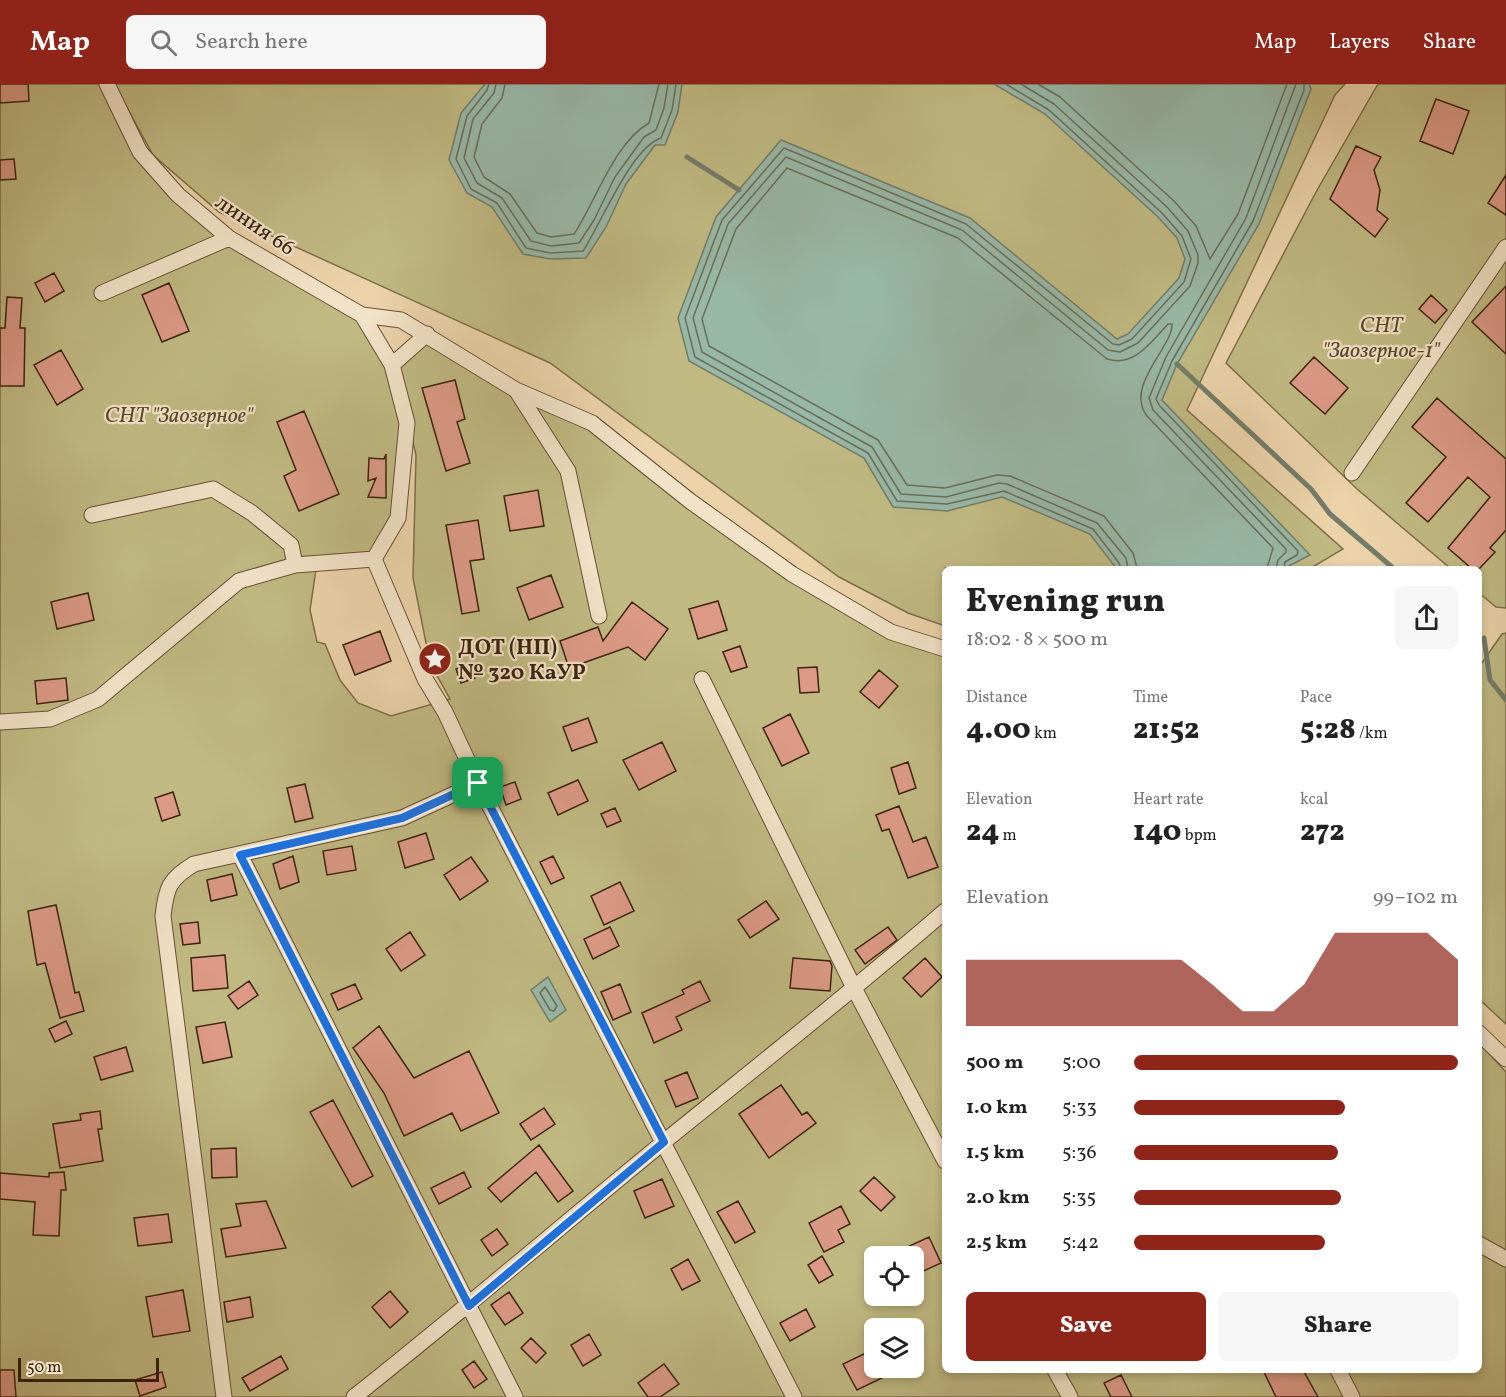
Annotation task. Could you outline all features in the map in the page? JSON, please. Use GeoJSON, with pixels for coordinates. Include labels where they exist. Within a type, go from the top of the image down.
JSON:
{"type":"FeatureCollection","features":[{"type":"Feature","properties":{"kind":"street","name":"линия 66"},"geometry":{"type":"LineString","coordinates":[[107,84],[140,152],[178,195],[229,238],[362,315],[401,320],[427,334]]}},
{"type":"Feature","properties":{"kind":"street"},"geometry":{"type":"LineString","coordinates":[[102,293],[229,238]]}},
{"type":"Feature","properties":{"kind":"street"},"geometry":{"type":"LineString","coordinates":[[1352,473],[1506,247]]}},
{"type":"Feature","properties":{"kind":"street"},"geometry":{"type":"LineString","coordinates":[[362,315],[392,364],[407,423],[398,518],[374,559]]}},
{"type":"Feature","properties":{"kind":"street"},"geometry":{"type":"LineString","coordinates":[[392,364],[427,334],[516,390],[592,423],[690,501],[792,574],[891,632],[942,648]]}},
{"type":"Feature","properties":{"kind":"street"},"geometry":{"type":"LineString","coordinates":[[516,390],[568,471],[599,616]]}},
{"type":"Feature","properties":{"kind":"street"},"geometry":{"type":"LineString","coordinates":[[93,515],[213,489],[252,513],[291,545],[295,565]]}},
{"type":"Feature","properties":{"kind":"street"},"geometry":{"type":"LineString","coordinates":[[0,722],[50,719],[98,699],[239,581],[295,565],[374,559]]}},
{"type":"Feature","properties":{"kind":"street"},"geometry":{"type":"LineString","coordinates":[[374,559],[425,679],[445,712],[478,783],[794,1397]]}},
{"type":"Feature","properties":{"kind":"street"},"geometry":{"type":"LineString","coordinates":[[702,679],[855,990],[942,1155]]}},
{"type":"Feature","properties":{"kind":"street"},"geometry":{"type":"LineString","coordinates":[[224,1397],[163,916],[166,894],[176,875],[194,864],[402,818],[478,783]]}},
{"type":"Feature","properties":{"kind":"street"},"geometry":{"type":"LineString","coordinates":[[240,855],[515,1397]]}},
{"type":"Feature","properties":{"kind":"street"},"geometry":{"type":"LineString","coordinates":[[354,1397],[469,1306],[664,1142],[855,990],[942,914]]}},
{"type":"Feature","properties":{"kind":"street"},"geometry":{"type":"LineString","coordinates":[[1482,1036],[1504,1058]]}},
{"type":"Feature","properties":{"kind":"street"},"geometry":{"type":"LineString","coordinates":[[1482,1246],[1506,1259]]}},
{"type":"Feature","properties":{"kind":"street"},"geometry":{"type":"LineString","coordinates":[[1057,1373],[1070,1397]]}},
{"type":"Feature","properties":{"kind":"street"},"geometry":{"type":"LineString","coordinates":[[1340,1373],[1352,1397]]}},
{"type":"Feature","properties":{"kind":"green space","name":"СНТ \"Заозерное\""},"geometry":{"type":"Polygon","coordinates":[[[0,84],[107,84],[140,152],[229,238],[362,315],[392,365],[407,423],[398,518],[374,559],[317,563],[310,610],[317,642],[325,644],[340,680],[358,703],[391,716],[450,699],[430,663],[413,578],[416,455],[394,362],[431,337],[560,408],[690,501],[891,632],[942,648],[942,1373],[1482,1373],[1482,1046],[1506,1072],[1506,1397],[0,1397],[0,84]]]}},
{"type":"Feature","properties":{"kind":"green space"},"geometry":{"type":"Polygon","coordinates":[[[114,84],[1345,84],[1335,95],[1187,410],[1343,549],[1314,566],[942,566],[942,625],[908,613],[839,577],[550,363],[219,212],[153,155],[114,84]]]}},
{"type":"Feature","properties":{"kind":"green space","name":"СНТ \"Заозерное-1\""},"geometry":{"type":"Polygon","coordinates":[[[1378,84],[1506,84],[1506,608],[1496,607],[1482,595],[1482,566],[1448,566],[1357,489],[1226,363],[1316,192],[1378,84]]]}},
{"type":"Feature","properties":{"kind":"green space"},"geometry":{"type":"Polygon","coordinates":[[[1506,633],[1506,1024],[1482,1002],[1482,663],[1502,634],[1506,633]]]}},
{"type":"Feature","properties":{"kind":"water"},"geometry":{"type":"Polygon","coordinates":[[[485,84],[682,84],[678,112],[665,145],[655,145],[626,184],[606,227],[586,258],[550,259],[523,254],[492,207],[467,193],[449,160],[461,113],[485,84]]]}},
{"type":"Feature","properties":{"kind":"water"},"geometry":{"type":"Polygon","coordinates":[[[994,84],[1309,84],[1311,89],[1259,224],[1177,364],[1162,400],[1310,555],[1289,566],[1114,566],[1090,534],[1002,497],[947,511],[893,507],[864,458],[689,361],[678,318],[716,217],[781,140],[970,218],[1117,339],[1128,334],[1179,278],[1185,259],[1177,238],[1158,217],[1045,114],[994,84]]]}},
{"type":"Feature","properties":{"kind":"water"},"geometry":{"type":"Polygon","coordinates":[[[548,977],[566,1010],[550,1022],[531,990],[548,977]]]}},
{"type":"Feature","properties":{"kind":"building"},"geometry":{"type":"Polygon","coordinates":[[[0,84],[28,84],[29,101],[0,103],[0,84]]]}},
{"type":"Feature","properties":{"kind":"building"},"geometry":{"type":"Polygon","coordinates":[[[1436,99],[1469,111],[1453,154],[1420,141],[1436,99]]]}},
{"type":"Feature","properties":{"kind":"building"},"geometry":{"type":"Polygon","coordinates":[[[1356,146],[1381,157],[1374,170],[1380,190],[1377,210],[1388,219],[1375,237],[1330,199],[1356,146]]]}},
{"type":"Feature","properties":{"kind":"building"},"geometry":{"type":"Polygon","coordinates":[[[14,159],[16,179],[0,180],[0,160],[14,159]]]}},
{"type":"Feature","properties":{"kind":"building"},"geometry":{"type":"Polygon","coordinates":[[[1506,175],[1506,215],[1488,203],[1506,175]]]}},
{"type":"Feature","properties":{"kind":"building"},"geometry":{"type":"Polygon","coordinates":[[[54,273],[64,291],[45,302],[35,283],[54,273]]]}},
{"type":"Feature","properties":{"kind":"building"},"geometry":{"type":"Polygon","coordinates":[[[169,283],[189,331],[162,342],[142,295],[169,283]]]}},
{"type":"Feature","properties":{"kind":"building"},"geometry":{"type":"Polygon","coordinates":[[[1506,286],[1506,354],[1472,322],[1506,286]]]}},
{"type":"Feature","properties":{"kind":"building"},"geometry":{"type":"Polygon","coordinates":[[[1431,295],[1447,310],[1435,323],[1419,309],[1431,295]]]}},
{"type":"Feature","properties":{"kind":"building"},"geometry":{"type":"Polygon","coordinates":[[[7,297],[22,298],[20,328],[25,328],[24,386],[0,386],[0,328],[5,328],[7,297]]]}},
{"type":"Feature","properties":{"kind":"building"},"geometry":{"type":"Polygon","coordinates":[[[61,350],[83,389],[57,405],[34,365],[61,350]]]}},
{"type":"Feature","properties":{"kind":"building"},"geometry":{"type":"Polygon","coordinates":[[[1314,357],[1348,388],[1325,414],[1290,383],[1314,357]]]}},
{"type":"Feature","properties":{"kind":"building"},"geometry":{"type":"Polygon","coordinates":[[[455,380],[465,419],[457,422],[470,463],[446,471],[422,388],[455,380]]]}},
{"type":"Feature","properties":{"kind":"building"},"geometry":{"type":"Polygon","coordinates":[[[1437,398],[1506,459],[1506,530],[1490,548],[1495,552],[1482,566],[1469,566],[1448,548],[1490,497],[1468,477],[1428,522],[1406,503],[1446,457],[1412,427],[1437,398]]]}},
{"type":"Feature","properties":{"kind":"building"},"geometry":{"type":"Polygon","coordinates":[[[304,411],[339,494],[299,511],[284,476],[296,470],[277,422],[304,411]]]}},
{"type":"Feature","properties":{"kind":"building"},"geometry":{"type":"Polygon","coordinates":[[[386,454],[386,498],[368,497],[376,478],[368,481],[369,458],[384,459],[386,454]]]}},
{"type":"Feature","properties":{"kind":"building"},"geometry":{"type":"Polygon","coordinates":[[[538,490],[544,526],[510,531],[504,496],[538,490]]]}},
{"type":"Feature","properties":{"kind":"building"},"geometry":{"type":"Polygon","coordinates":[[[478,520],[484,559],[470,561],[479,611],[462,614],[446,525],[478,520]]]}},
{"type":"Feature","properties":{"kind":"building"},"geometry":{"type":"Polygon","coordinates":[[[551,575],[563,607],[529,620],[517,588],[551,575]]]}},
{"type":"Feature","properties":{"kind":"building"},"geometry":{"type":"Polygon","coordinates":[[[88,593],[94,620],[57,629],[51,602],[88,593]]]}},
{"type":"Feature","properties":{"kind":"building"},"geometry":{"type":"Polygon","coordinates":[[[718,601],[727,630],[698,639],[689,609],[718,601]]]}},
{"type":"Feature","properties":{"kind":"building"},"geometry":{"type":"Polygon","coordinates":[[[632,602],[668,629],[645,660],[628,647],[569,668],[560,641],[598,627],[603,641],[632,602]]]}},
{"type":"Feature","properties":{"kind":"building"},"geometry":{"type":"Polygon","coordinates":[[[380,631],[391,661],[355,675],[343,645],[380,631]]]}},
{"type":"Feature","properties":{"kind":"building"},"geometry":{"type":"Polygon","coordinates":[[[740,646],[747,667],[731,672],[723,652],[740,646]]]}},
{"type":"Feature","properties":{"kind":"building"},"geometry":{"type":"Polygon","coordinates":[[[470,664],[475,678],[461,683],[456,669],[470,664]]]}},
{"type":"Feature","properties":{"kind":"building"},"geometry":{"type":"Polygon","coordinates":[[[817,667],[819,692],[800,693],[798,668],[817,667]]]}},
{"type":"Feature","properties":{"kind":"building"},"geometry":{"type":"Polygon","coordinates":[[[879,670],[898,686],[879,708],[860,692],[879,670]]]}},
{"type":"Feature","properties":{"kind":"building"},"geometry":{"type":"Polygon","coordinates":[[[66,678],[68,700],[37,704],[35,681],[66,678]]]}},
{"type":"Feature","properties":{"kind":"building"},"geometry":{"type":"Polygon","coordinates":[[[790,714],[809,753],[782,766],[763,728],[790,714]]]}},
{"type":"Feature","properties":{"kind":"building"},"geometry":{"type":"Polygon","coordinates":[[[588,718],[597,742],[572,751],[563,727],[588,718]]]}},
{"type":"Feature","properties":{"kind":"building"},"geometry":{"type":"Polygon","coordinates":[[[662,742],[676,771],[639,790],[623,760],[662,742]]]}},
{"type":"Feature","properties":{"kind":"building"},"geometry":{"type":"Polygon","coordinates":[[[908,762],[916,788],[899,794],[891,768],[908,762]]]}},
{"type":"Feature","properties":{"kind":"building"},"geometry":{"type":"Polygon","coordinates":[[[578,780],[588,801],[558,815],[548,793],[578,780]]]}},
{"type":"Feature","properties":{"kind":"building"},"geometry":{"type":"Polygon","coordinates":[[[515,782],[521,799],[506,805],[500,787],[515,782]]]}},
{"type":"Feature","properties":{"kind":"building"},"geometry":{"type":"Polygon","coordinates":[[[305,784],[313,818],[295,822],[287,788],[305,784]]]}},
{"type":"Feature","properties":{"kind":"building"},"geometry":{"type":"Polygon","coordinates":[[[173,792],[180,815],[162,821],[155,798],[173,792]]]}},
{"type":"Feature","properties":{"kind":"building"},"geometry":{"type":"Polygon","coordinates":[[[899,806],[913,842],[926,837],[938,867],[908,878],[889,829],[882,831],[876,815],[899,806]]]}},
{"type":"Feature","properties":{"kind":"building"},"geometry":{"type":"Polygon","coordinates":[[[615,808],[621,821],[607,827],[601,814],[615,808]]]}},
{"type":"Feature","properties":{"kind":"building"},"geometry":{"type":"Polygon","coordinates":[[[426,833],[434,859],[405,868],[398,842],[426,833]]]}},
{"type":"Feature","properties":{"kind":"building"},"geometry":{"type":"Polygon","coordinates":[[[352,846],[356,870],[327,875],[323,851],[352,846]]]}},
{"type":"Feature","properties":{"kind":"building"},"geometry":{"type":"Polygon","coordinates":[[[293,856],[299,882],[280,889],[273,864],[293,856]]]}},
{"type":"Feature","properties":{"kind":"building"},"geometry":{"type":"Polygon","coordinates":[[[553,856],[564,878],[551,884],[540,862],[553,856]]]}},
{"type":"Feature","properties":{"kind":"building"},"geometry":{"type":"Polygon","coordinates":[[[471,857],[488,881],[460,900],[444,875],[471,857]]]}},
{"type":"Feature","properties":{"kind":"building"},"geometry":{"type":"Polygon","coordinates":[[[232,874],[237,895],[211,901],[207,880],[232,874]]]}},
{"type":"Feature","properties":{"kind":"building"},"geometry":{"type":"Polygon","coordinates":[[[620,882],[634,911],[604,925],[591,896],[620,882]]]}},
{"type":"Feature","properties":{"kind":"building"},"geometry":{"type":"Polygon","coordinates":[[[766,901],[779,919],[750,938],[738,920],[766,901]]]}},
{"type":"Feature","properties":{"kind":"building"},"geometry":{"type":"Polygon","coordinates":[[[56,905],[75,993],[79,992],[84,1011],[60,1018],[45,963],[37,965],[28,911],[56,905]]]}},
{"type":"Feature","properties":{"kind":"building"},"geometry":{"type":"Polygon","coordinates":[[[198,922],[200,943],[183,945],[180,924],[198,922]]]}},
{"type":"Feature","properties":{"kind":"building"},"geometry":{"type":"Polygon","coordinates":[[[610,927],[619,946],[593,959],[584,939],[610,927]]]}},
{"type":"Feature","properties":{"kind":"building"},"geometry":{"type":"Polygon","coordinates":[[[888,927],[897,940],[865,964],[855,950],[888,927]]]}},
{"type":"Feature","properties":{"kind":"building"},"geometry":{"type":"Polygon","coordinates":[[[410,932],[425,955],[401,971],[386,949],[410,932]]]}},
{"type":"Feature","properties":{"kind":"building"},"geometry":{"type":"Polygon","coordinates":[[[225,955],[228,988],[193,991],[191,958],[225,955]]]}},
{"type":"Feature","properties":{"kind":"building"},"geometry":{"type":"Polygon","coordinates":[[[793,958],[830,961],[832,966],[830,991],[790,988],[793,958]]]}},
{"type":"Feature","properties":{"kind":"building"},"geometry":{"type":"Polygon","coordinates":[[[925,958],[942,977],[921,997],[903,978],[925,958]]]}},
{"type":"Feature","properties":{"kind":"building"},"geometry":{"type":"Polygon","coordinates":[[[249,981],[258,995],[238,1009],[228,996],[249,981]]]}},
{"type":"Feature","properties":{"kind":"building"},"geometry":{"type":"Polygon","coordinates":[[[700,981],[710,1001],[676,1017],[682,1030],[654,1043],[642,1013],[684,994],[682,990],[700,981]]]}},
{"type":"Feature","properties":{"kind":"building"},"geometry":{"type":"Polygon","coordinates":[[[355,984],[362,999],[338,1010],[331,994],[355,984]]]}},
{"type":"Feature","properties":{"kind":"building"},"geometry":{"type":"Polygon","coordinates":[[[620,984],[631,1012],[613,1020],[601,992],[620,984]]]}},
{"type":"Feature","properties":{"kind":"building"},"geometry":{"type":"Polygon","coordinates":[[[66,1021],[72,1034],[55,1042],[49,1029],[66,1021]]]}},
{"type":"Feature","properties":{"kind":"building"},"geometry":{"type":"Polygon","coordinates":[[[225,1022],[232,1057],[203,1063],[196,1027],[225,1022]]]}},
{"type":"Feature","properties":{"kind":"building"},"geometry":{"type":"Polygon","coordinates":[[[379,1026],[414,1078],[469,1051],[499,1113],[461,1131],[452,1113],[404,1136],[384,1093],[353,1048],[379,1026]]]}},
{"type":"Feature","properties":{"kind":"building"},"geometry":{"type":"Polygon","coordinates":[[[126,1047],[133,1071],[101,1080],[94,1057],[126,1047]]]}},
{"type":"Feature","properties":{"kind":"building"},"geometry":{"type":"Polygon","coordinates":[[[687,1072],[698,1098],[676,1107],[665,1081],[687,1072]]]}},
{"type":"Feature","properties":{"kind":"building"},"geometry":{"type":"Polygon","coordinates":[[[781,1085],[802,1115],[807,1112],[816,1123],[769,1158],[739,1114],[781,1085]]]}},
{"type":"Feature","properties":{"kind":"building"},"geometry":{"type":"Polygon","coordinates":[[[333,1100],[373,1176],[352,1187],[310,1112],[333,1100]]]}},
{"type":"Feature","properties":{"kind":"building"},"geometry":{"type":"Polygon","coordinates":[[[544,1108],[555,1124],[531,1140],[520,1124],[544,1108]]]}},
{"type":"Feature","properties":{"kind":"building"},"geometry":{"type":"Polygon","coordinates":[[[100,1111],[102,1129],[98,1129],[103,1161],[60,1168],[53,1124],[81,1120],[80,1114],[100,1111]]]}},
{"type":"Feature","properties":{"kind":"building"},"geometry":{"type":"Polygon","coordinates":[[[539,1145],[573,1191],[558,1202],[536,1172],[501,1202],[488,1188],[539,1145]]]}},
{"type":"Feature","properties":{"kind":"building"},"geometry":{"type":"Polygon","coordinates":[[[236,1148],[237,1177],[212,1178],[211,1149],[236,1148]]]}},
{"type":"Feature","properties":{"kind":"building"},"geometry":{"type":"Polygon","coordinates":[[[64,1172],[66,1190],[61,1190],[59,1236],[33,1235],[35,1202],[0,1199],[0,1173],[49,1177],[49,1173],[64,1172]]]}},
{"type":"Feature","properties":{"kind":"building"},"geometry":{"type":"Polygon","coordinates":[[[464,1172],[471,1187],[439,1204],[431,1188],[464,1172]]]}},
{"type":"Feature","properties":{"kind":"building"},"geometry":{"type":"Polygon","coordinates":[[[874,1177],[895,1197],[881,1211],[860,1191],[874,1177]]]}},
{"type":"Feature","properties":{"kind":"building"},"geometry":{"type":"Polygon","coordinates":[[[662,1179],[674,1206],[645,1218],[634,1191],[662,1179]]]}},
{"type":"Feature","properties":{"kind":"building"},"geometry":{"type":"Polygon","coordinates":[[[266,1201],[286,1248],[226,1257],[221,1229],[241,1226],[236,1204],[266,1201]]]}},
{"type":"Feature","properties":{"kind":"building"},"geometry":{"type":"Polygon","coordinates":[[[738,1201],[755,1232],[735,1243],[717,1212],[738,1201]]]}},
{"type":"Feature","properties":{"kind":"building"},"geometry":{"type":"Polygon","coordinates":[[[841,1206],[850,1224],[838,1230],[844,1242],[824,1252],[809,1223],[841,1206]]]}},
{"type":"Feature","properties":{"kind":"building"},"geometry":{"type":"Polygon","coordinates":[[[168,1214],[172,1242],[138,1246],[134,1218],[168,1214]]]}},
{"type":"Feature","properties":{"kind":"building"},"geometry":{"type":"Polygon","coordinates":[[[497,1229],[508,1244],[492,1256],[481,1240],[497,1229]]]}},
{"type":"Feature","properties":{"kind":"building"},"geometry":{"type":"Polygon","coordinates":[[[929,1237],[941,1263],[924,1271],[924,1246],[909,1246],[929,1237]]]}},
{"type":"Feature","properties":{"kind":"building"},"geometry":{"type":"Polygon","coordinates":[[[822,1256],[833,1275],[819,1283],[808,1265],[822,1256]]]}},
{"type":"Feature","properties":{"kind":"building"},"geometry":{"type":"Polygon","coordinates":[[[688,1259],[700,1281],[682,1290],[671,1269],[688,1259]]]}},
{"type":"Feature","properties":{"kind":"building"},"geometry":{"type":"Polygon","coordinates":[[[183,1290],[190,1331],[153,1337],[146,1297],[183,1290]]]}},
{"type":"Feature","properties":{"kind":"building"},"geometry":{"type":"Polygon","coordinates":[[[390,1291],[408,1312],[390,1328],[372,1307],[390,1291]]]}},
{"type":"Feature","properties":{"kind":"building"},"geometry":{"type":"Polygon","coordinates":[[[509,1292],[523,1313],[505,1325],[491,1305],[509,1292]]]}},
{"type":"Feature","properties":{"kind":"building"},"geometry":{"type":"Polygon","coordinates":[[[250,1297],[253,1317],[227,1322],[224,1302],[250,1297]]]}},
{"type":"Feature","properties":{"kind":"building"},"geometry":{"type":"Polygon","coordinates":[[[806,1309],[815,1327],[790,1341],[780,1323],[806,1309]]]}},
{"type":"Feature","properties":{"kind":"building"},"geometry":{"type":"Polygon","coordinates":[[[589,1334],[601,1355],[583,1366],[571,1345],[589,1334]]]}},
{"type":"Feature","properties":{"kind":"building"},"geometry":{"type":"Polygon","coordinates":[[[531,1338],[546,1353],[536,1363],[521,1348],[531,1338]]]}},
{"type":"Feature","properties":{"kind":"building"},"geometry":{"type":"Polygon","coordinates":[[[864,1354],[864,1378],[882,1378],[857,1390],[843,1364],[864,1354]]]}},
{"type":"Feature","properties":{"kind":"building"},"geometry":{"type":"Polygon","coordinates":[[[281,1356],[288,1369],[250,1391],[242,1378],[281,1356]]]}},
{"type":"Feature","properties":{"kind":"building"},"geometry":{"type":"Polygon","coordinates":[[[474,1361],[487,1379],[474,1388],[462,1370],[474,1361]]]}},
{"type":"Feature","properties":{"kind":"building"},"geometry":{"type":"Polygon","coordinates":[[[664,1364],[679,1384],[660,1397],[648,1397],[638,1383],[664,1364]]]}},
{"type":"Feature","properties":{"kind":"building"},"geometry":{"type":"Polygon","coordinates":[[[0,1370],[14,1370],[16,1397],[0,1397],[0,1370]]]}},
{"type":"Feature","properties":{"kind":"building"},"geometry":{"type":"Polygon","coordinates":[[[162,1372],[166,1387],[140,1396],[135,1380],[162,1372]]]}},
{"type":"Feature","properties":{"kind":"building"},"geometry":{"type":"Polygon","coordinates":[[[1264,1373],[1305,1373],[1318,1397],[1276,1397],[1264,1373]]]}},
{"type":"Feature","properties":{"kind":"building"},"geometry":{"type":"Polygon","coordinates":[[[1121,1375],[1132,1397],[1111,1397],[1104,1383],[1121,1375]]]}},
{"type":"Feature","properties":{"kind":"waterway"},"geometry":{"type":"LineString","coordinates":[[687,157],[739,190]]}},
{"type":"Feature","properties":{"kind":"waterway"},"geometry":{"type":"LineString","coordinates":[[1177,364],[1311,489],[1330,514],[1391,566]]}},
{"type":"Feature","properties":{"kind":"waterway"},"geometry":{"type":"LineString","coordinates":[[1484,638],[1490,680],[1506,700]]}},
{"type":"Feature","properties":{"kind":"place","name":"ДОТ (НП) № 320 КаУР"},"geometry":{"type":"Point","coordinates":[435,659]}},
{"type":"Feature","properties":{"kind":"route"},"geometry":{"type":"LineString","coordinates":[[478,783],[664,1142],[469,1306],[240,855],[402,818],[478,783]]}}]}
